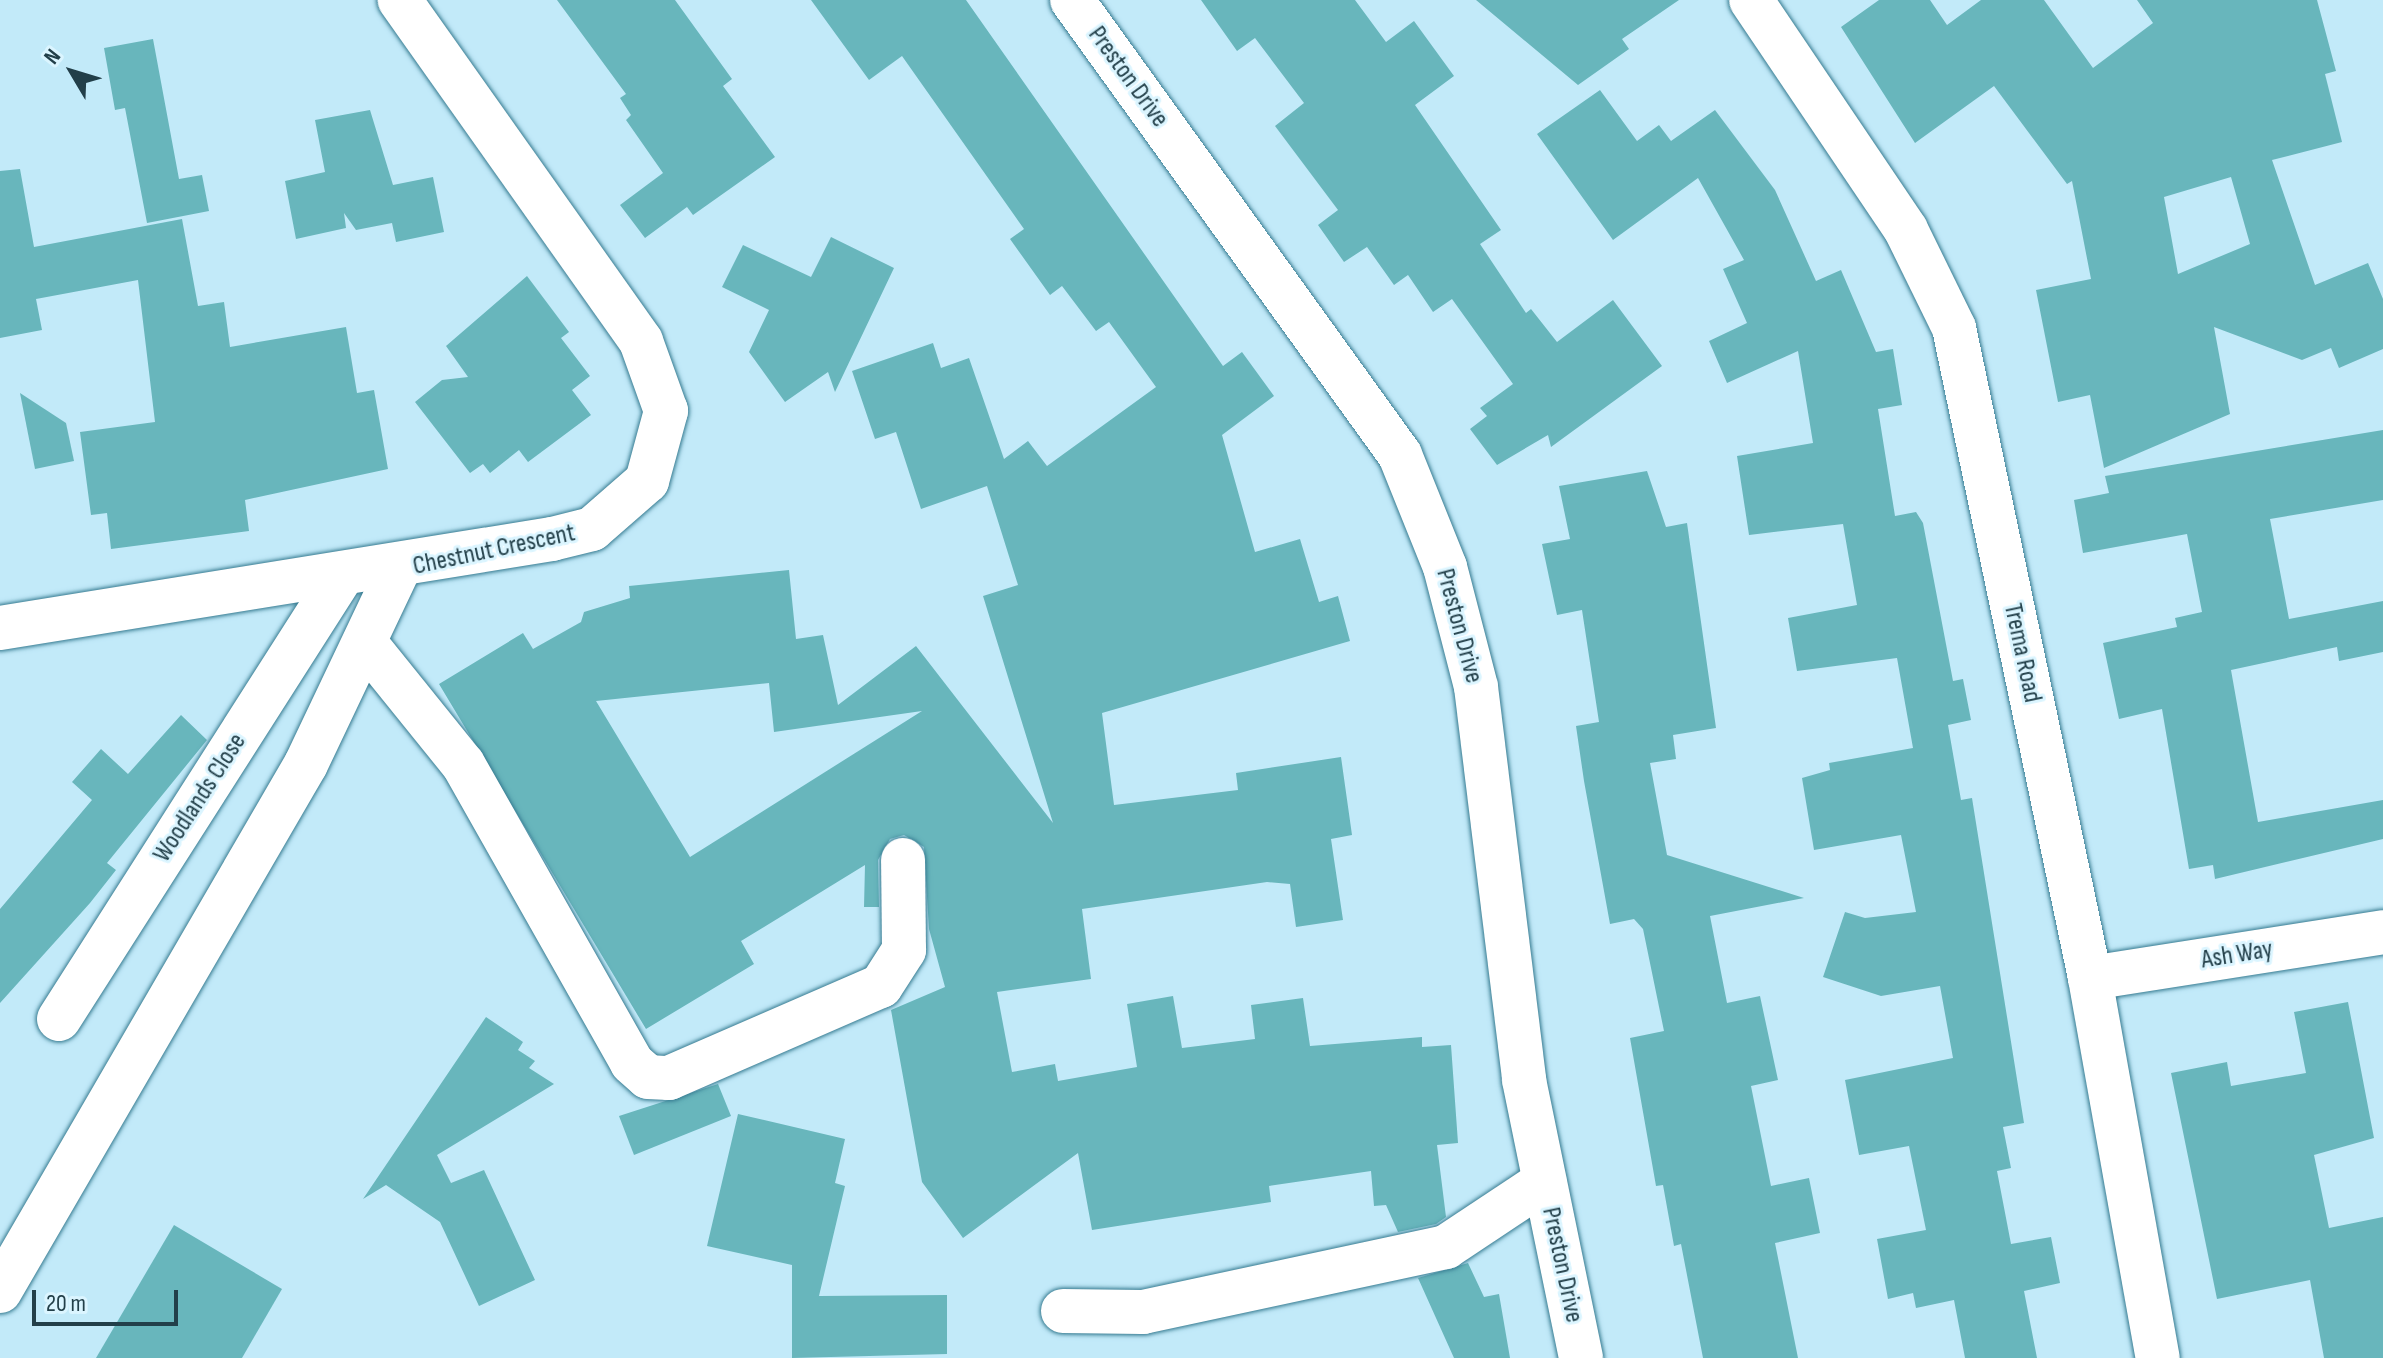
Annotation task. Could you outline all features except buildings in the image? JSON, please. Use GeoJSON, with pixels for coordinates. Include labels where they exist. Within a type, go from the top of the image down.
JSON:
{"type":"FeatureCollection","features":[{"type":"Feature","properties":{"kind":"street","name":"Chestnut Crescent"},"geometry":{"type":"LineString","coordinates":[[0,628],[398,570],[592,529],[647,481],[663,443],[666,411],[641,341],[400,0]]}},
{"type":"Feature","properties":{"kind":"street","name":"Preston Drive"},"geometry":{"type":"LineString","coordinates":[[1072,0],[1400,455],[1445,567],[1476,687],[1524,1080],[1581,1358]]}},
{"type":"Feature","properties":{"kind":"street","name":"Trema Road"},"geometry":{"type":"LineString","coordinates":[[1751,0],[1899,218],[1954,328],[2090,978],[2158,1358]]}},
{"type":"Feature","properties":{"kind":"street"},"geometry":{"type":"LineString","coordinates":[[0,1291],[125,1086],[366,644],[398,570]]}},
{"type":"Feature","properties":{"kind":"street","name":"Woodlands Close"},"geometry":{"type":"LineString","coordinates":[[59,1019],[341,577]]}},
{"type":"Feature","properties":{"kind":"street"},"geometry":{"type":"LineString","coordinates":[[366,644],[463,764],[632,1063],[648,1077],[669,1078],[881,986],[904,950],[903,860]]}},
{"type":"Feature","properties":{"kind":"street","name":"Ash Way"},"geometry":{"type":"LineString","coordinates":[[2090,978],[2383,932]]}},
{"type":"Feature","properties":{"kind":"street"},"geometry":{"type":"LineString","coordinates":[[1063,1311],[1143,1312],[1446,1247],[1544,1182]]}}]}
